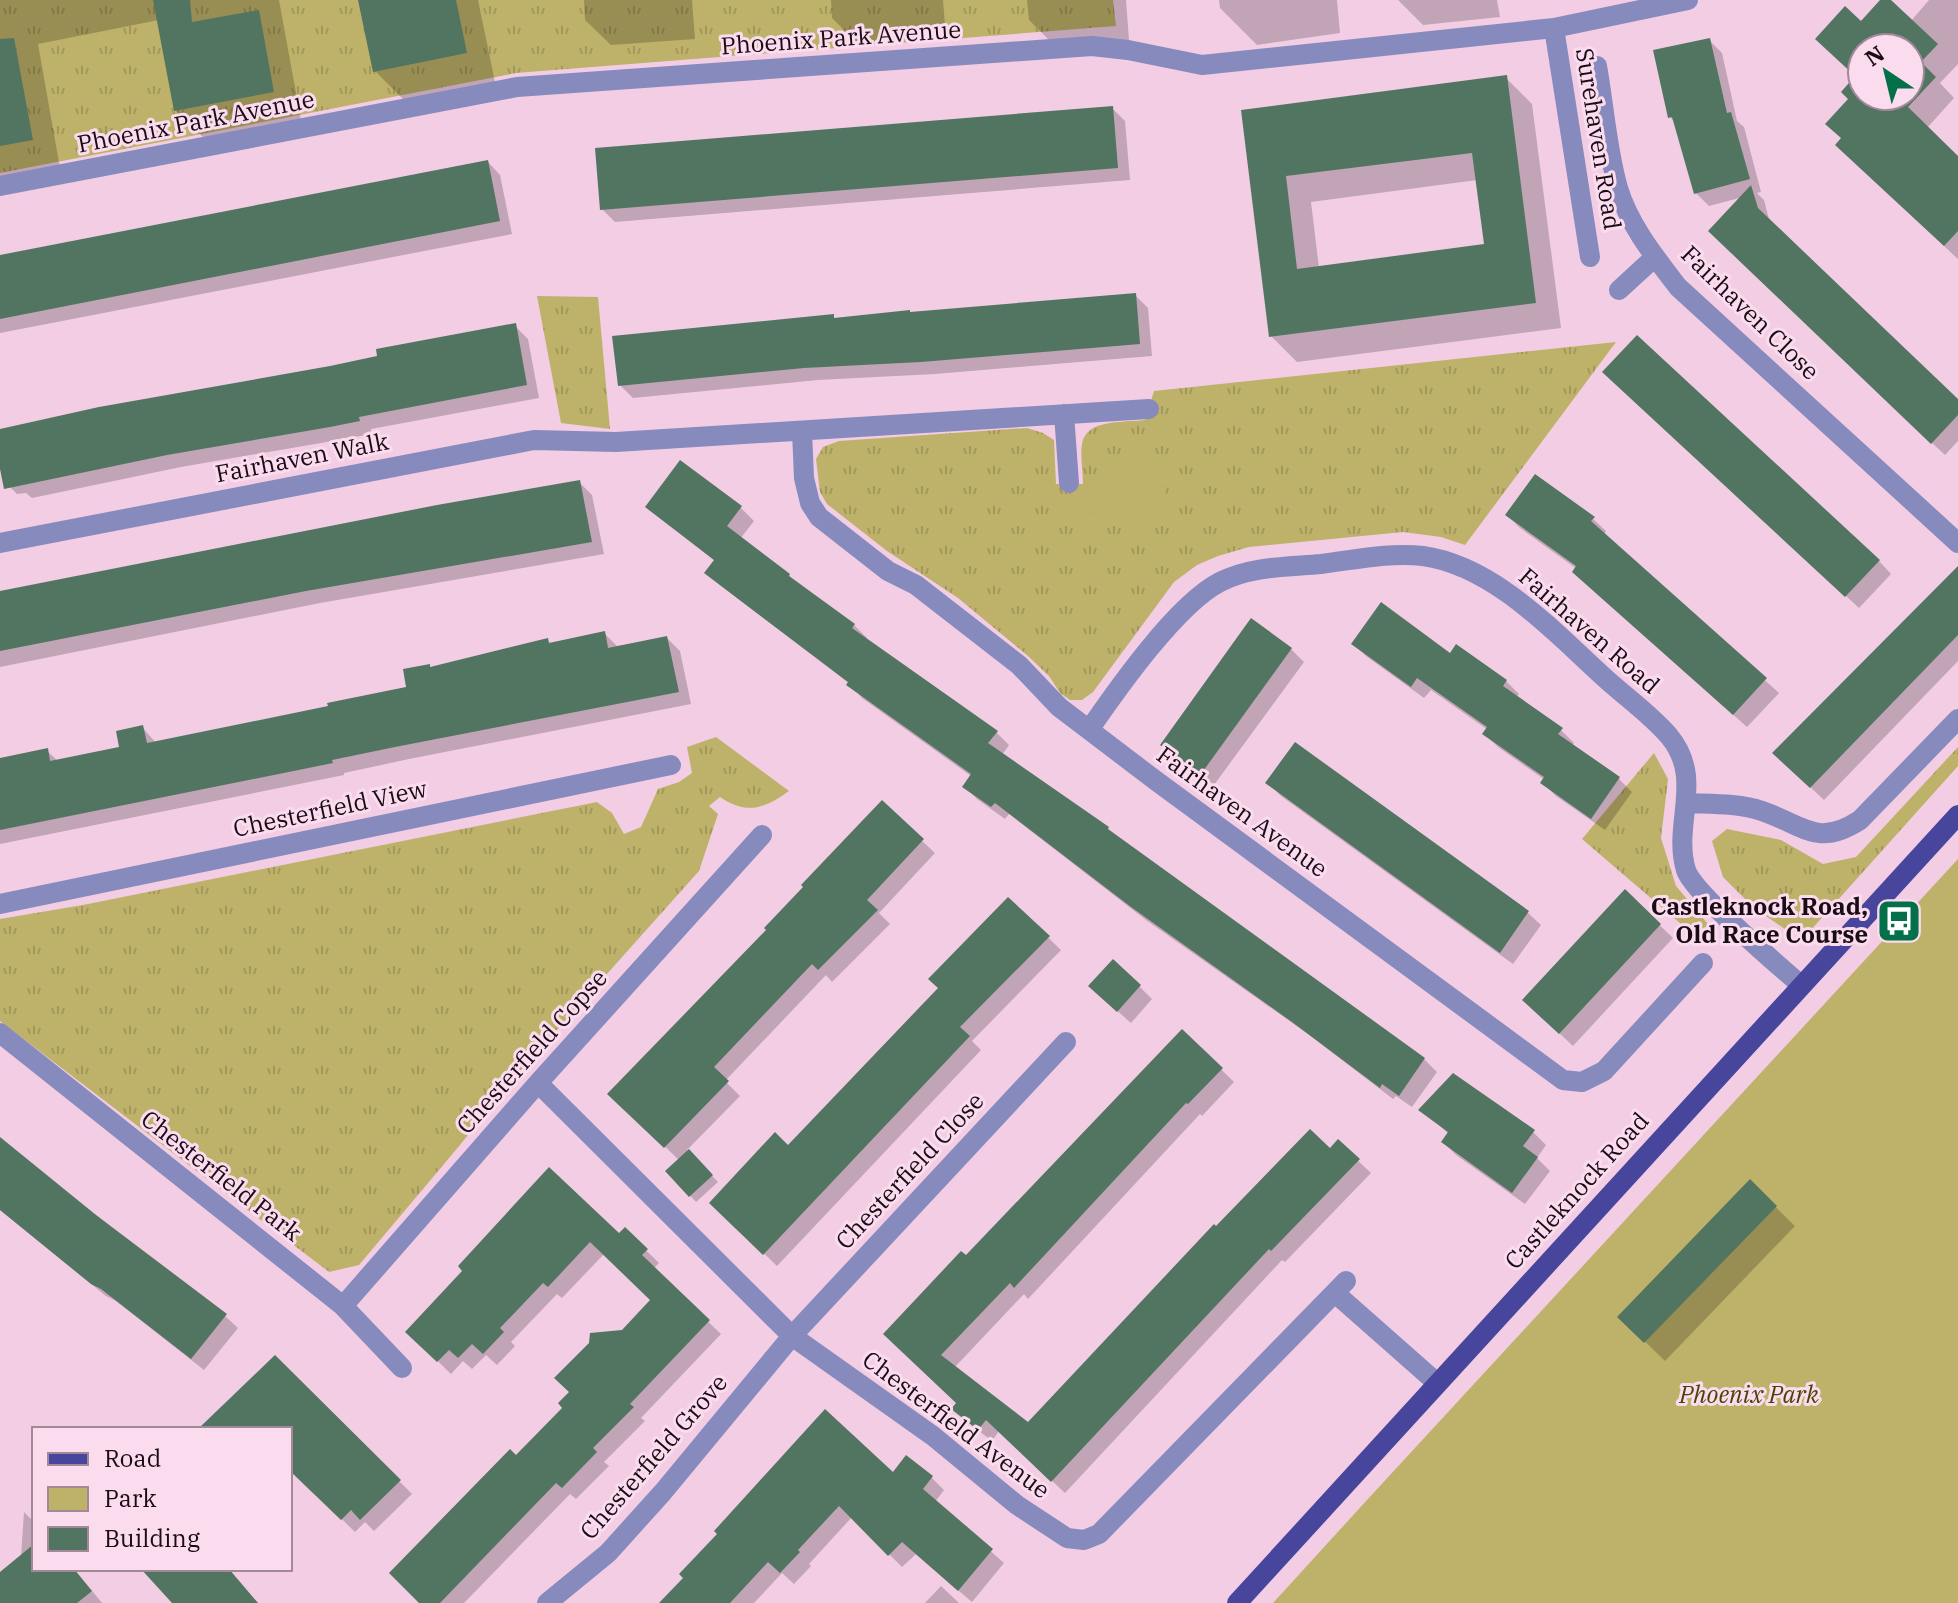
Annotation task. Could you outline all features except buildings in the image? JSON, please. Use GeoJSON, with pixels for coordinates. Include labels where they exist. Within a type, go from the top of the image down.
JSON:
{"type":"FeatureCollection","features":[{"type":"Feature","properties":{"kind":"main road","name":"Castleknock Road"},"geometry":{"type":"LineString","coordinates":[[1237,1603],[1958,815]]}},
{"type":"Feature","properties":{"kind":"street","name":"Phoenix Park Avenue"},"geometry":{"type":"LineString","coordinates":[[0,186],[517,87],[1092,46],[1202,65],[1554,28],[1688,0]]}},
{"type":"Feature","properties":{"kind":"street","name":"Surehaven Road"},"geometry":{"type":"LineString","coordinates":[[1554,28],[1590,257]]}},
{"type":"Feature","properties":{"kind":"street","name":"Fairhaven Close"},"geometry":{"type":"LineString","coordinates":[[1597,66],[1618,188],[1655,257],[1678,287],[1958,543]]}},
{"type":"Feature","properties":{"kind":"street"},"geometry":{"type":"LineString","coordinates":[[1619,290],[1655,257]]}},
{"type":"Feature","properties":{"kind":"street"},"geometry":{"type":"LineString","coordinates":[[802,431],[1149,409]]}},
{"type":"Feature","properties":{"kind":"street"},"geometry":{"type":"LineString","coordinates":[[1064,414],[1069,483]]}},
{"type":"Feature","properties":{"kind":"street","name":"Fairhaven Walk"},"geometry":{"type":"LineString","coordinates":[[0,543],[534,440],[616,442],[802,431]]}},
{"type":"Feature","properties":{"kind":"street","name":"Fairhaven Avenue"},"geometry":{"type":"LineString","coordinates":[[802,431],[804,478],[810,503],[819,517],[888,571],[916,585],[1019,665],[1059,707],[1089,730],[1563,1080],[1582,1082],[1604,1071],[1703,963]]}},
{"type":"Feature","properties":{"kind":"street","name":"Fairhaven Road"},"geometry":{"type":"LineString","coordinates":[[1089,730],[1180,612],[1218,582],[1245,572],[1425,556],[1486,579],[1517,598],[1670,737],[1686,767],[1687,803],[1681,848],[1687,874],[1707,899],[1801,985]]}},
{"type":"Feature","properties":{"kind":"street"},"geometry":{"type":"LineString","coordinates":[[1687,803],[1760,811],[1807,832],[1828,835],[1843,831],[1860,820],[1958,719]]}},
{"type":"Feature","properties":{"kind":"street","name":"Chesterfield View"},"geometry":{"type":"LineString","coordinates":[[0,904],[671,765]]}},
{"type":"Feature","properties":{"kind":"street","name":"Chesterfield Copse"},"geometry":{"type":"LineString","coordinates":[[343,1306],[538,1083],[762,835]]}},
{"type":"Feature","properties":{"kind":"street","name":"Chesterfield Park"},"geometry":{"type":"LineString","coordinates":[[0,1033],[343,1306],[402,1368]]}},
{"type":"Feature","properties":{"kind":"street","name":"Chesterfield Close"},"geometry":{"type":"LineString","coordinates":[[792,1336],[1066,1042]]}},
{"type":"Feature","properties":{"kind":"street","name":"Chesterfield Avenue"},"geometry":{"type":"LineString","coordinates":[[538,1083],[792,1336],[933,1436],[1017,1505],[1067,1538],[1084,1540],[1099,1534],[1111,1523],[1340,1287],[1437,1383]]}},
{"type":"Feature","properties":{"kind":"street","name":"Chesterfield Grove"},"geometry":{"type":"LineString","coordinates":[[547,1603],[608,1553],[663,1492],[792,1336]]}},
{"type":"Feature","properties":{"kind":"green space"},"geometry":{"type":"Polygon","coordinates":[[[0,0],[1113,0],[1116,26],[516,73],[0,173],[0,0]]]}},
{"type":"Feature","properties":{"kind":"green space"},"geometry":{"type":"Polygon","coordinates":[[[537,296],[598,297],[610,429],[561,423],[537,296]]]}},
{"type":"Feature","properties":{"kind":"green space"},"geometry":{"type":"Polygon","coordinates":[[[1616,342],[1465,545],[1441,537],[1403,532],[1249,547],[1218,556],[1197,565],[1174,582],[1093,692],[1082,700],[1070,700],[1060,693],[1049,676],[1028,656],[958,598],[887,551],[827,504],[820,492],[816,459],[823,447],[839,441],[1027,428],[1054,440],[1056,484],[1083,484],[1081,449],[1085,436],[1108,423],[1145,420],[1154,391],[1616,342]]]}},
{"type":"Feature","properties":{"kind":"green space"},"geometry":{"type":"Polygon","coordinates":[[[1148,430],[1152,460],[1161,484],[1192,531],[1144,516],[1109,513],[1061,515],[1059,506],[1111,477],[1148,430]]]}},
{"type":"Feature","properties":{"kind":"green space"},"geometry":{"type":"Polygon","coordinates":[[[716,737],[789,791],[755,808],[739,806],[720,797],[709,806],[718,814],[699,871],[505,1088],[359,1265],[329,1272],[0,1021],[0,919],[597,802],[612,813],[624,834],[641,827],[658,789],[679,782],[692,773],[687,747],[716,737]]]}},
{"type":"Feature","properties":{"kind":"green space"},"geometry":{"type":"Polygon","coordinates":[[[1958,747],[1958,766],[1810,931],[1789,932],[1753,907],[1723,877],[1712,841],[1727,829],[1781,840],[1823,864],[1856,857],[1958,747]]]}},
{"type":"Feature","properties":{"kind":"green space"},"geometry":{"type":"Polygon","coordinates":[[[1654,753],[1668,779],[1661,838],[1676,886],[1713,930],[1702,942],[1582,839],[1654,753]]]}},
{"type":"Feature","properties":{"kind":"green space","name":"Phoenix Park"},"geometry":{"type":"Polygon","coordinates":[[[1958,859],[1958,1603],[1273,1603],[1367,1500],[1958,859]]]}},
{"type":"Feature","properties":{"kind":"place","name":"Castleknock Road, Old Race Course"},"geometry":{"type":"Point","coordinates":[1899,921]}}]}
